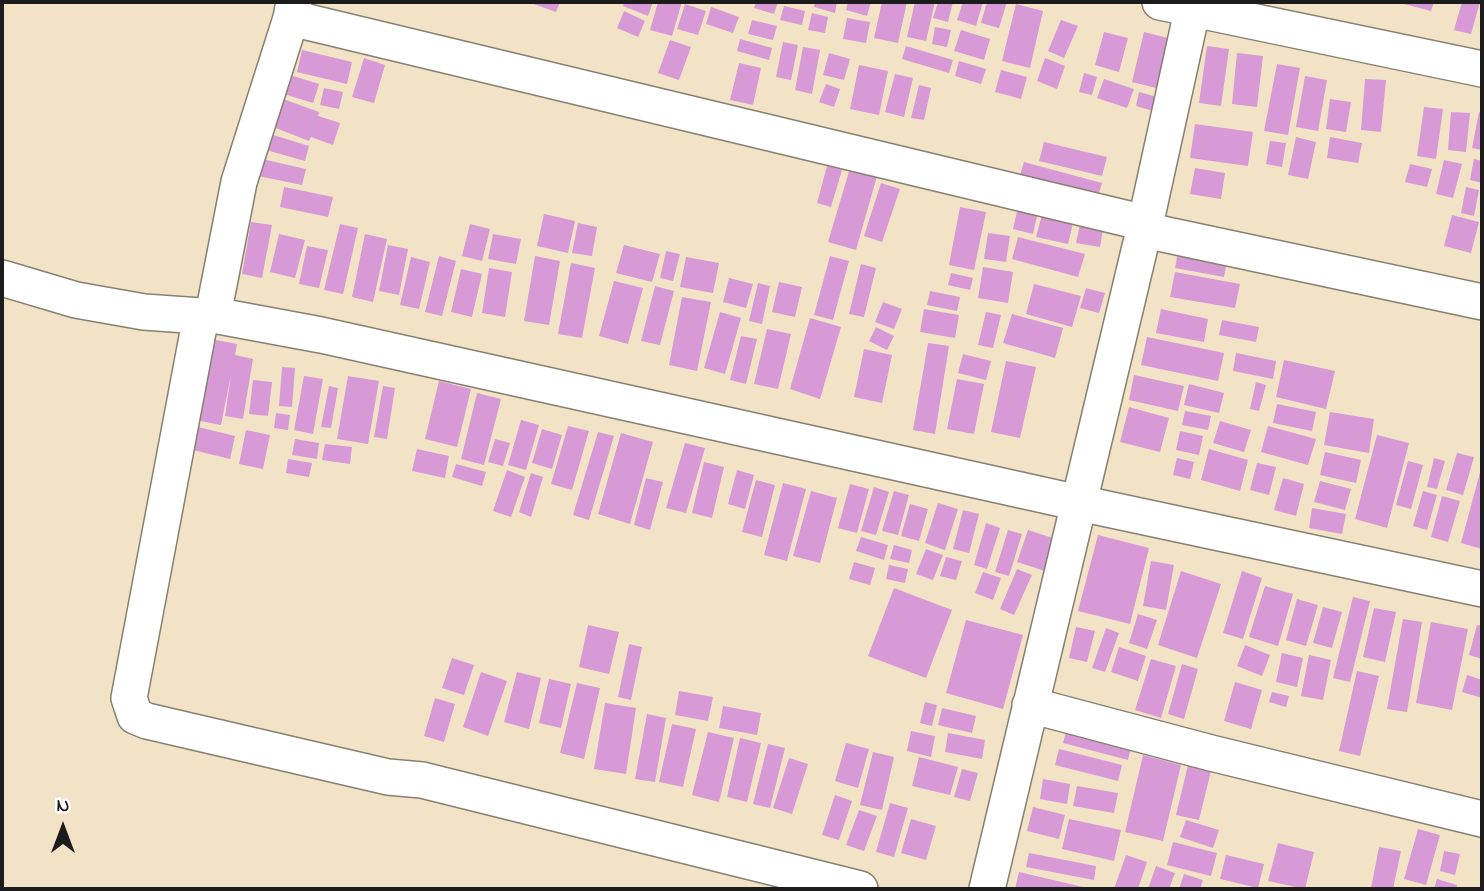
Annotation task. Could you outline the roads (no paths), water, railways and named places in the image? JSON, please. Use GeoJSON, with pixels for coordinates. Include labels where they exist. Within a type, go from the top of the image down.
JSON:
{"type":"FeatureCollection","features":[{"type":"Feature","properties":{"kind":"street"},"geometry":{"type":"LineString","coordinates":[[987,889],[1144,227],[1182,4],[1482,69]]}},
{"type":"Feature","properties":{"kind":"street"},"geometry":{"type":"LineString","coordinates":[[860,889],[436,783],[375,774],[146,721],[135,716],[130,698],[207,315],[239,182],[292,10],[1144,227],[1482,303]]}},
{"type":"Feature","properties":{"kind":"street"},"geometry":{"type":"LineString","coordinates":[[2,278],[76,300],[144,312],[207,315],[321,335],[1482,589]]}},
{"type":"Feature","properties":{"kind":"street"},"geometry":{"type":"LineString","coordinates":[[1030,705],[1211,753],[1482,819]]}}]}
